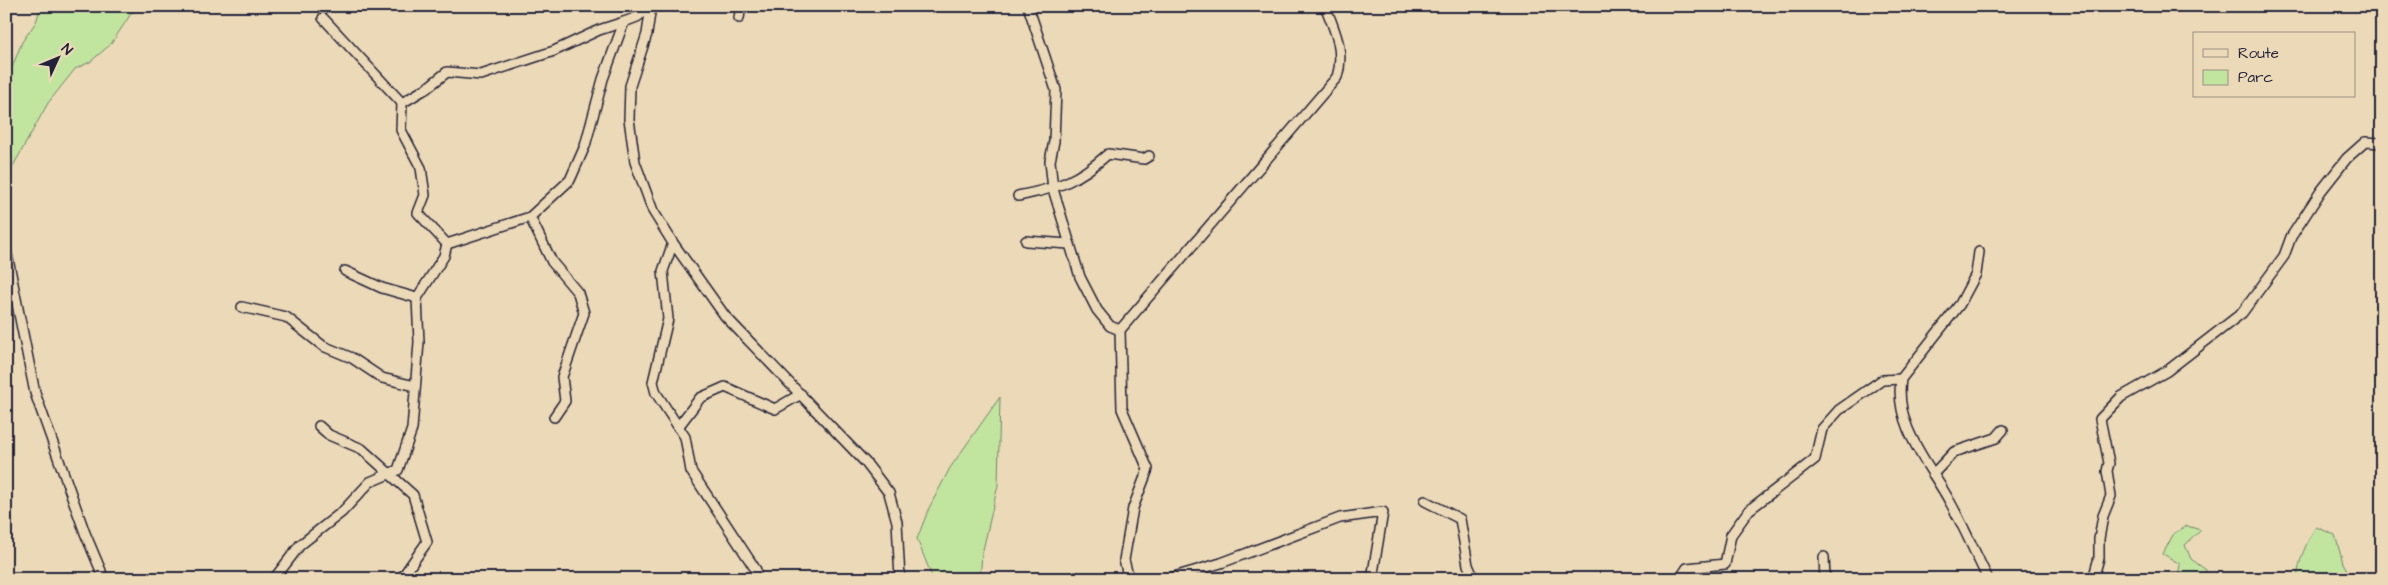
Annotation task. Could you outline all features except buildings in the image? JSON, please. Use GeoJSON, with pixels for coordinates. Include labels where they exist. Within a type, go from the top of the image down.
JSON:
{"type":"FeatureCollection","features":[{"type":"Feature","properties":{"kind":"street"},"geometry":{"type":"LineString","coordinates":[[402,103],[427,88],[447,72],[481,74],[554,51],[599,30],[637,17],[651,6]]}},
{"type":"Feature","properties":{"kind":"street"},"geometry":{"type":"LineString","coordinates":[[651,6],[647,34],[630,86],[629,119],[635,162],[653,211],[673,243],[725,316],[866,463],[889,493],[897,522],[900,579]]}},
{"type":"Feature","properties":{"kind":"street"},"geometry":{"type":"LineString","coordinates":[[739,18],[741,6]]}},
{"type":"Feature","properties":{"kind":"street"},"geometry":{"type":"LineString","coordinates":[[1028,6],[1056,90],[1054,141],[1050,161],[1053,189],[1080,277],[1097,310],[1110,326],[1120,330]]}},
{"type":"Feature","properties":{"kind":"street"},"geometry":{"type":"LineString","coordinates":[[1128,579],[1124,560],[1132,517],[1148,469],[1122,409],[1120,330],[1337,77],[1342,62],[1335,31],[1325,6]]}},
{"type":"Feature","properties":{"kind":"street"},"geometry":{"type":"LineString","coordinates":[[324,18],[402,103],[401,130],[421,168],[424,195],[418,213],[448,244]]}},
{"type":"Feature","properties":{"kind":"street"},"geometry":{"type":"LineString","coordinates":[[448,244],[530,217],[570,180],[585,146],[603,79],[624,22]]}},
{"type":"Feature","properties":{"kind":"street"},"geometry":{"type":"LineString","coordinates":[[2093,579],[2099,558],[2099,539],[2103,516],[2111,496],[2107,471],[2109,463],[2100,419],[2121,397],[2167,371],[2242,313],[2281,260],[2291,237],[2347,158],[2365,142],[2382,143]]}},
{"type":"Feature","properties":{"kind":"street"},"geometry":{"type":"LineString","coordinates":[[1018,196],[1053,189],[1090,170],[1108,154],[1144,159],[1149,156]]}},
{"type":"Feature","properties":{"kind":"street"},"geometry":{"type":"LineString","coordinates":[[530,217],[552,262],[578,293],[584,313],[562,377],[565,401],[554,418]]}},
{"type":"Feature","properties":{"kind":"street"},"geometry":{"type":"LineString","coordinates":[[1026,241],[1070,244]]}},
{"type":"Feature","properties":{"kind":"street"},"geometry":{"type":"LineString","coordinates":[[673,243],[663,271],[668,320],[653,382],[656,393],[684,437],[691,470],[756,570],[756,579]]}},
{"type":"Feature","properties":{"kind":"street"},"geometry":{"type":"LineString","coordinates":[[274,579],[300,546],[342,512],[370,482],[398,470],[412,429],[419,342],[417,298],[444,256],[448,244]]}},
{"type":"Feature","properties":{"kind":"street"},"geometry":{"type":"LineString","coordinates":[[6,249],[35,393],[85,533],[101,571],[102,579]]}},
{"type":"Feature","properties":{"kind":"street"},"geometry":{"type":"LineString","coordinates":[[1979,252],[1976,274],[1960,304],[1901,379],[1899,395],[1902,417],[1918,450],[1950,502],[1988,579]]}},
{"type":"Feature","properties":{"kind":"street"},"geometry":{"type":"LineString","coordinates":[[345,271],[382,288],[417,298]]}},
{"type":"Feature","properties":{"kind":"street"},"geometry":{"type":"LineString","coordinates":[[242,307],[286,318],[323,346],[352,358],[382,378],[415,386]]}},
{"type":"Feature","properties":{"kind":"street"},"geometry":{"type":"LineString","coordinates":[[1680,579],[1687,568],[1725,564],[1730,535],[1749,510],[1815,459],[1822,429],[1839,410],[1882,380],[1901,379]]}},
{"type":"Feature","properties":{"kind":"street"},"geometry":{"type":"LineString","coordinates":[[678,427],[700,398],[726,387],[775,409],[801,394]]}},
{"type":"Feature","properties":{"kind":"street"},"geometry":{"type":"LineString","coordinates":[[319,426],[329,435],[362,449],[391,473],[413,495],[426,542],[401,579]]}},
{"type":"Feature","properties":{"kind":"street"},"geometry":{"type":"LineString","coordinates":[[1933,474],[1954,452],[1996,438],[2003,430]]}},
{"type":"Feature","properties":{"kind":"street"},"geometry":{"type":"LineString","coordinates":[[1425,501],[1460,519],[1468,565],[1474,579]]}},
{"type":"Feature","properties":{"kind":"street"},"geometry":{"type":"LineString","coordinates":[[1167,579],[1221,563],[1340,518],[1383,512],[1372,579]]}},
{"type":"Feature","properties":{"kind":"street"},"geometry":{"type":"LineString","coordinates":[[1824,557],[1825,579]]}},
{"type":"Feature","properties":{"kind":"green space"},"geometry":{"type":"Polygon","coordinates":[[[41,6],[136,6],[111,44],[90,62],[75,69],[48,103],[7,177],[6,83],[22,42],[36,22],[41,6]]]}},
{"type":"Feature","properties":{"kind":"green space"},"geometry":{"type":"Polygon","coordinates":[[[1000,397],[998,485],[982,554],[980,579],[933,579],[917,539],[929,508],[950,468],[1000,397]]]}},
{"type":"Feature","properties":{"kind":"green space"},"geometry":{"type":"Polygon","coordinates":[[[2187,526],[2201,530],[2185,545],[2191,559],[2206,570],[2206,579],[2178,579],[2180,564],[2163,554],[2174,533],[2187,526]]]}},
{"type":"Feature","properties":{"kind":"green space"},"geometry":{"type":"Polygon","coordinates":[[[2316,527],[2335,535],[2343,563],[2352,579],[2297,579],[2299,565],[2316,527]]]}}]}
